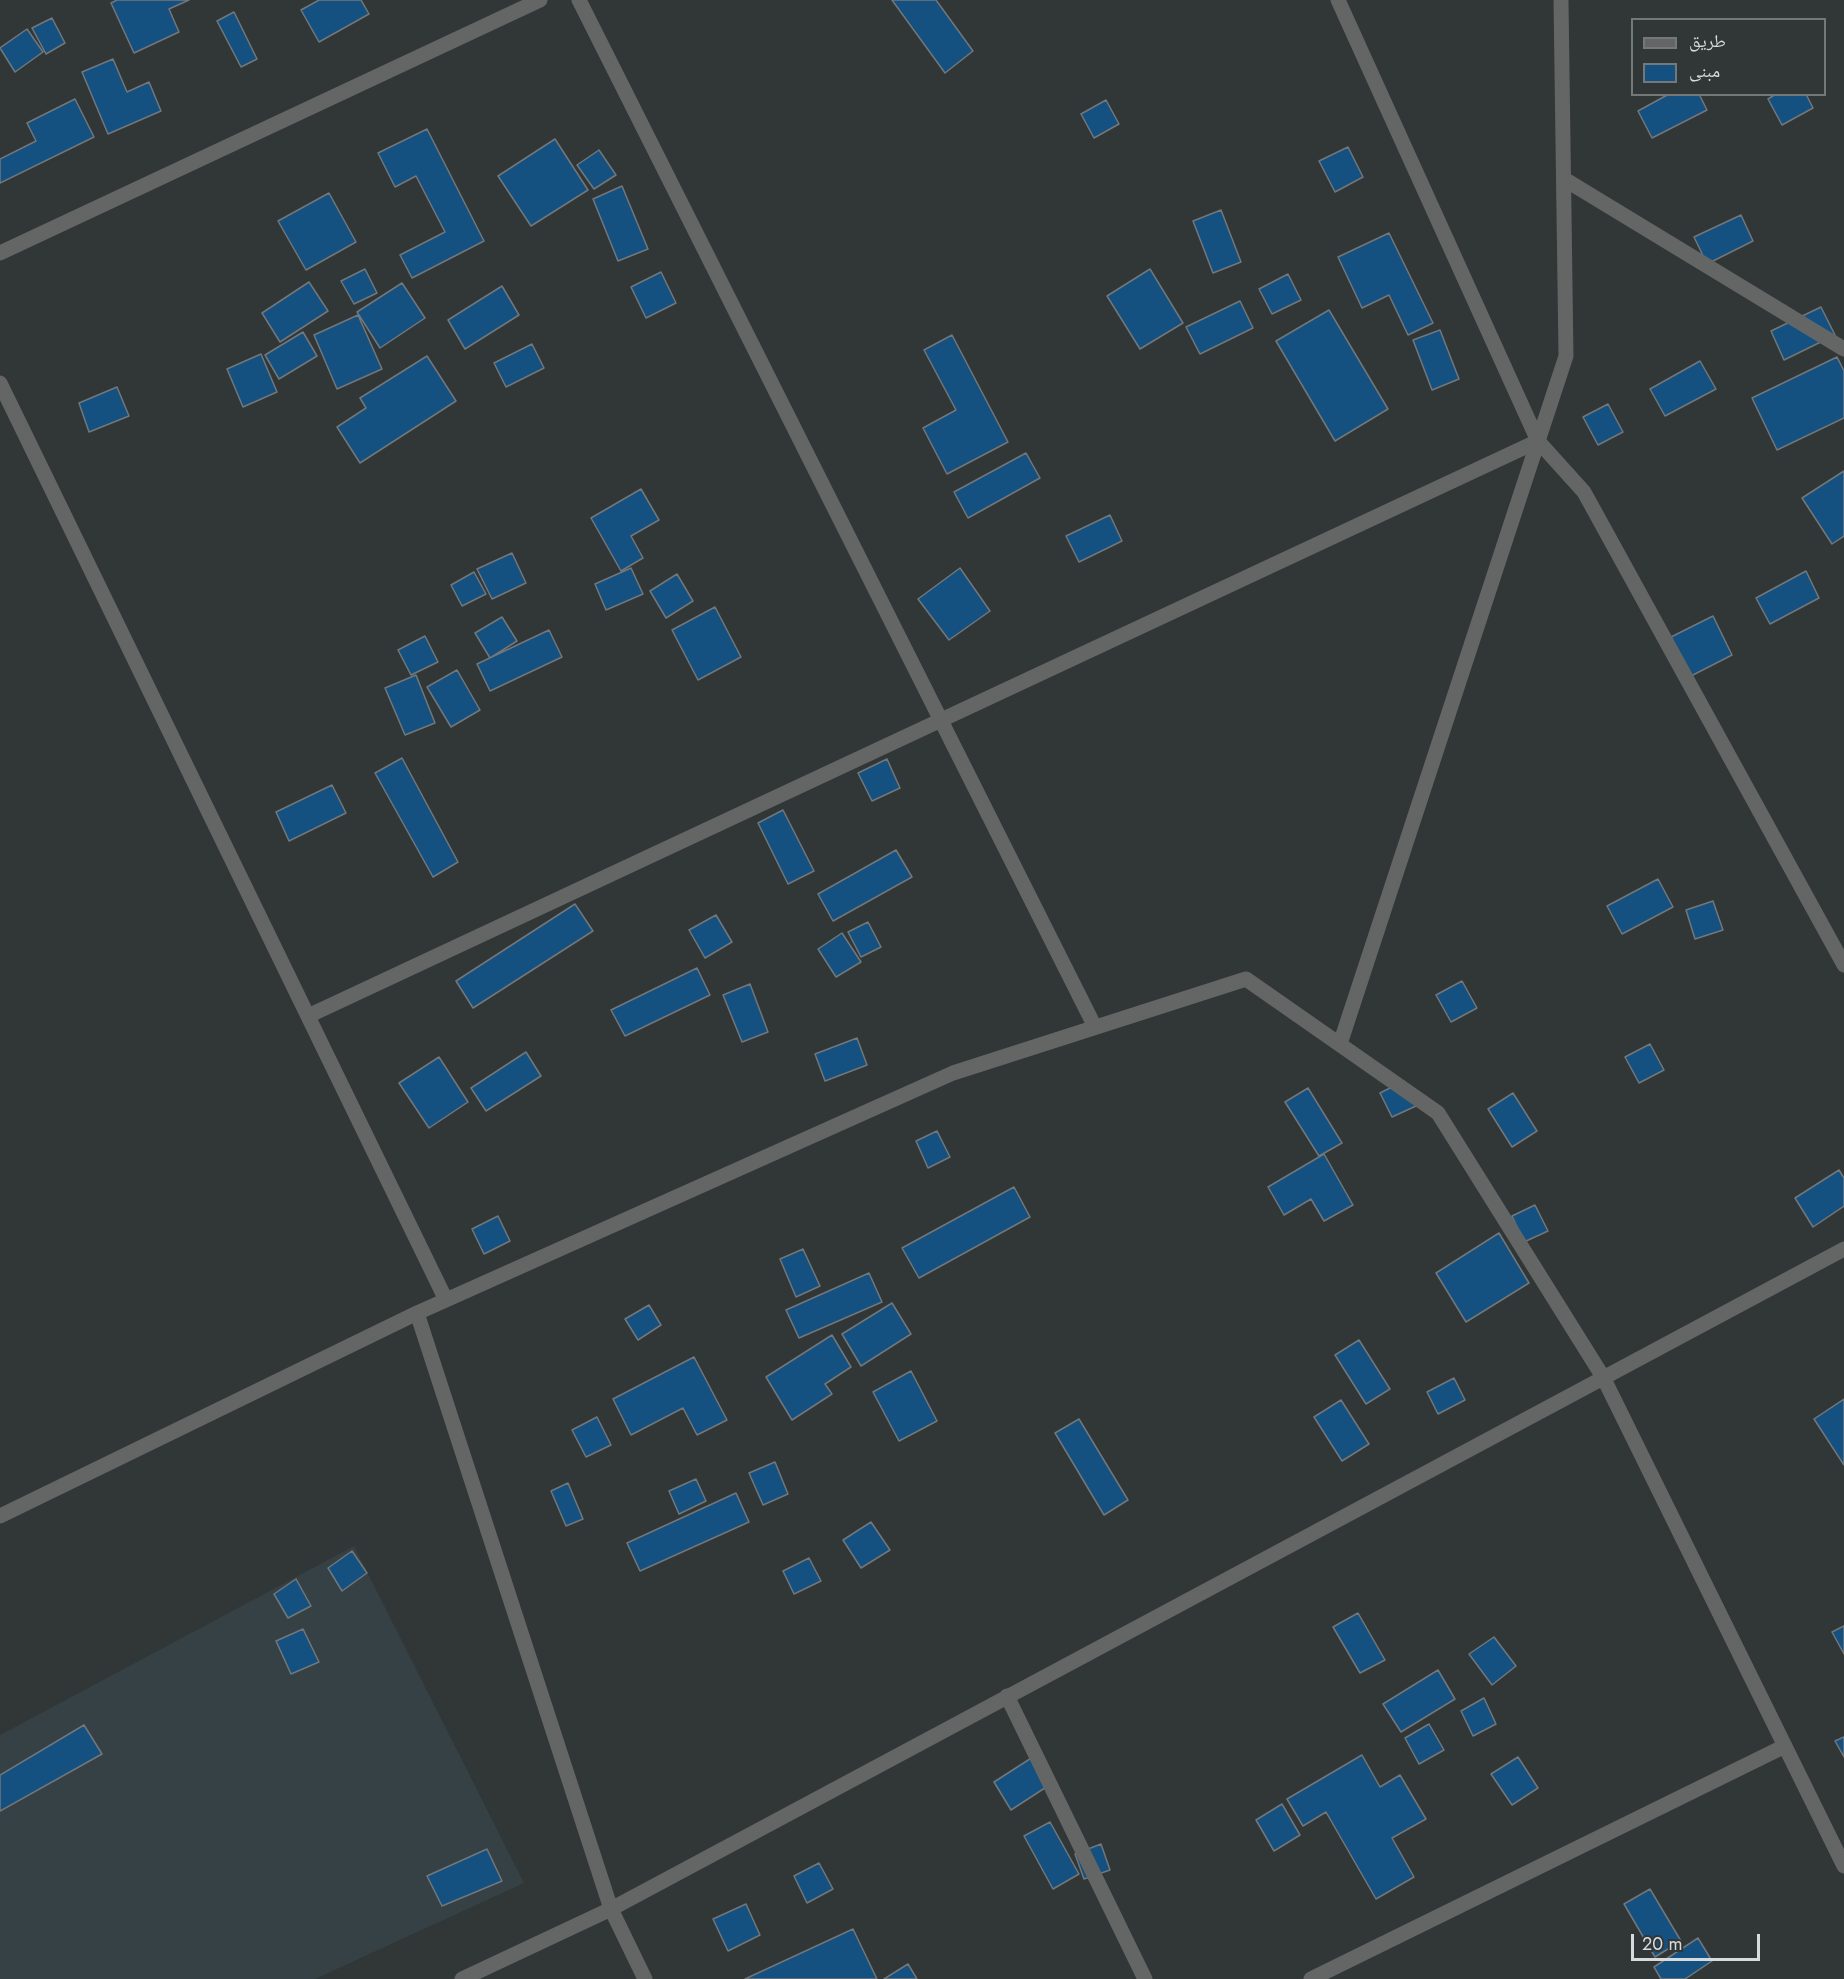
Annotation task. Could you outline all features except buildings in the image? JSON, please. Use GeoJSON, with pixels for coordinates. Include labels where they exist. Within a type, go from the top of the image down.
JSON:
{"type":"FeatureCollection","features":[{"type":"Feature","properties":{"kind":"street"},"geometry":{"type":"LineString","coordinates":[[0,253],[540,0]]}},
{"type":"Feature","properties":{"kind":"street"},"geometry":{"type":"LineString","coordinates":[[579,0],[1095,1027]]}},
{"type":"Feature","properties":{"kind":"street"},"geometry":{"type":"LineString","coordinates":[[1338,0],[1538,441],[1584,492],[1844,964]]}},
{"type":"Feature","properties":{"kind":"street"},"geometry":{"type":"LineString","coordinates":[[1340,1044],[1566,356],[1561,0]]}},
{"type":"Feature","properties":{"kind":"street"},"geometry":{"type":"LineString","coordinates":[[1564,179],[1844,349]]}},
{"type":"Feature","properties":{"kind":"street"},"geometry":{"type":"LineString","coordinates":[[0,383],[446,1300]]}},
{"type":"Feature","properties":{"kind":"street"},"geometry":{"type":"LineString","coordinates":[[308,1016],[1538,441]]}},
{"type":"Feature","properties":{"kind":"street"},"geometry":{"type":"LineString","coordinates":[[0,1516],[417,1313],[953,1073],[1246,979],[1438,1113],[1603,1377],[1844,1866]]}},
{"type":"Feature","properties":{"kind":"street"},"geometry":{"type":"LineString","coordinates":[[462,1979],[611,1909],[1844,1249]]}},
{"type":"Feature","properties":{"kind":"street"},"geometry":{"type":"LineString","coordinates":[[417,1313],[611,1909],[645,1979]]}},
{"type":"Feature","properties":{"kind":"street"},"geometry":{"type":"LineString","coordinates":[[1007,1696],[1145,1979]]}},
{"type":"Feature","properties":{"kind":"street"},"geometry":{"type":"LineString","coordinates":[[1311,1979],[1785,1746]]}},
{"type":"Feature","properties":{"kind":"shaded area"},"geometry":{"type":"Polygon","coordinates":[[[354,1546],[524,1883],[315,1979],[0,1979],[0,1735],[354,1546]]]}}]}
